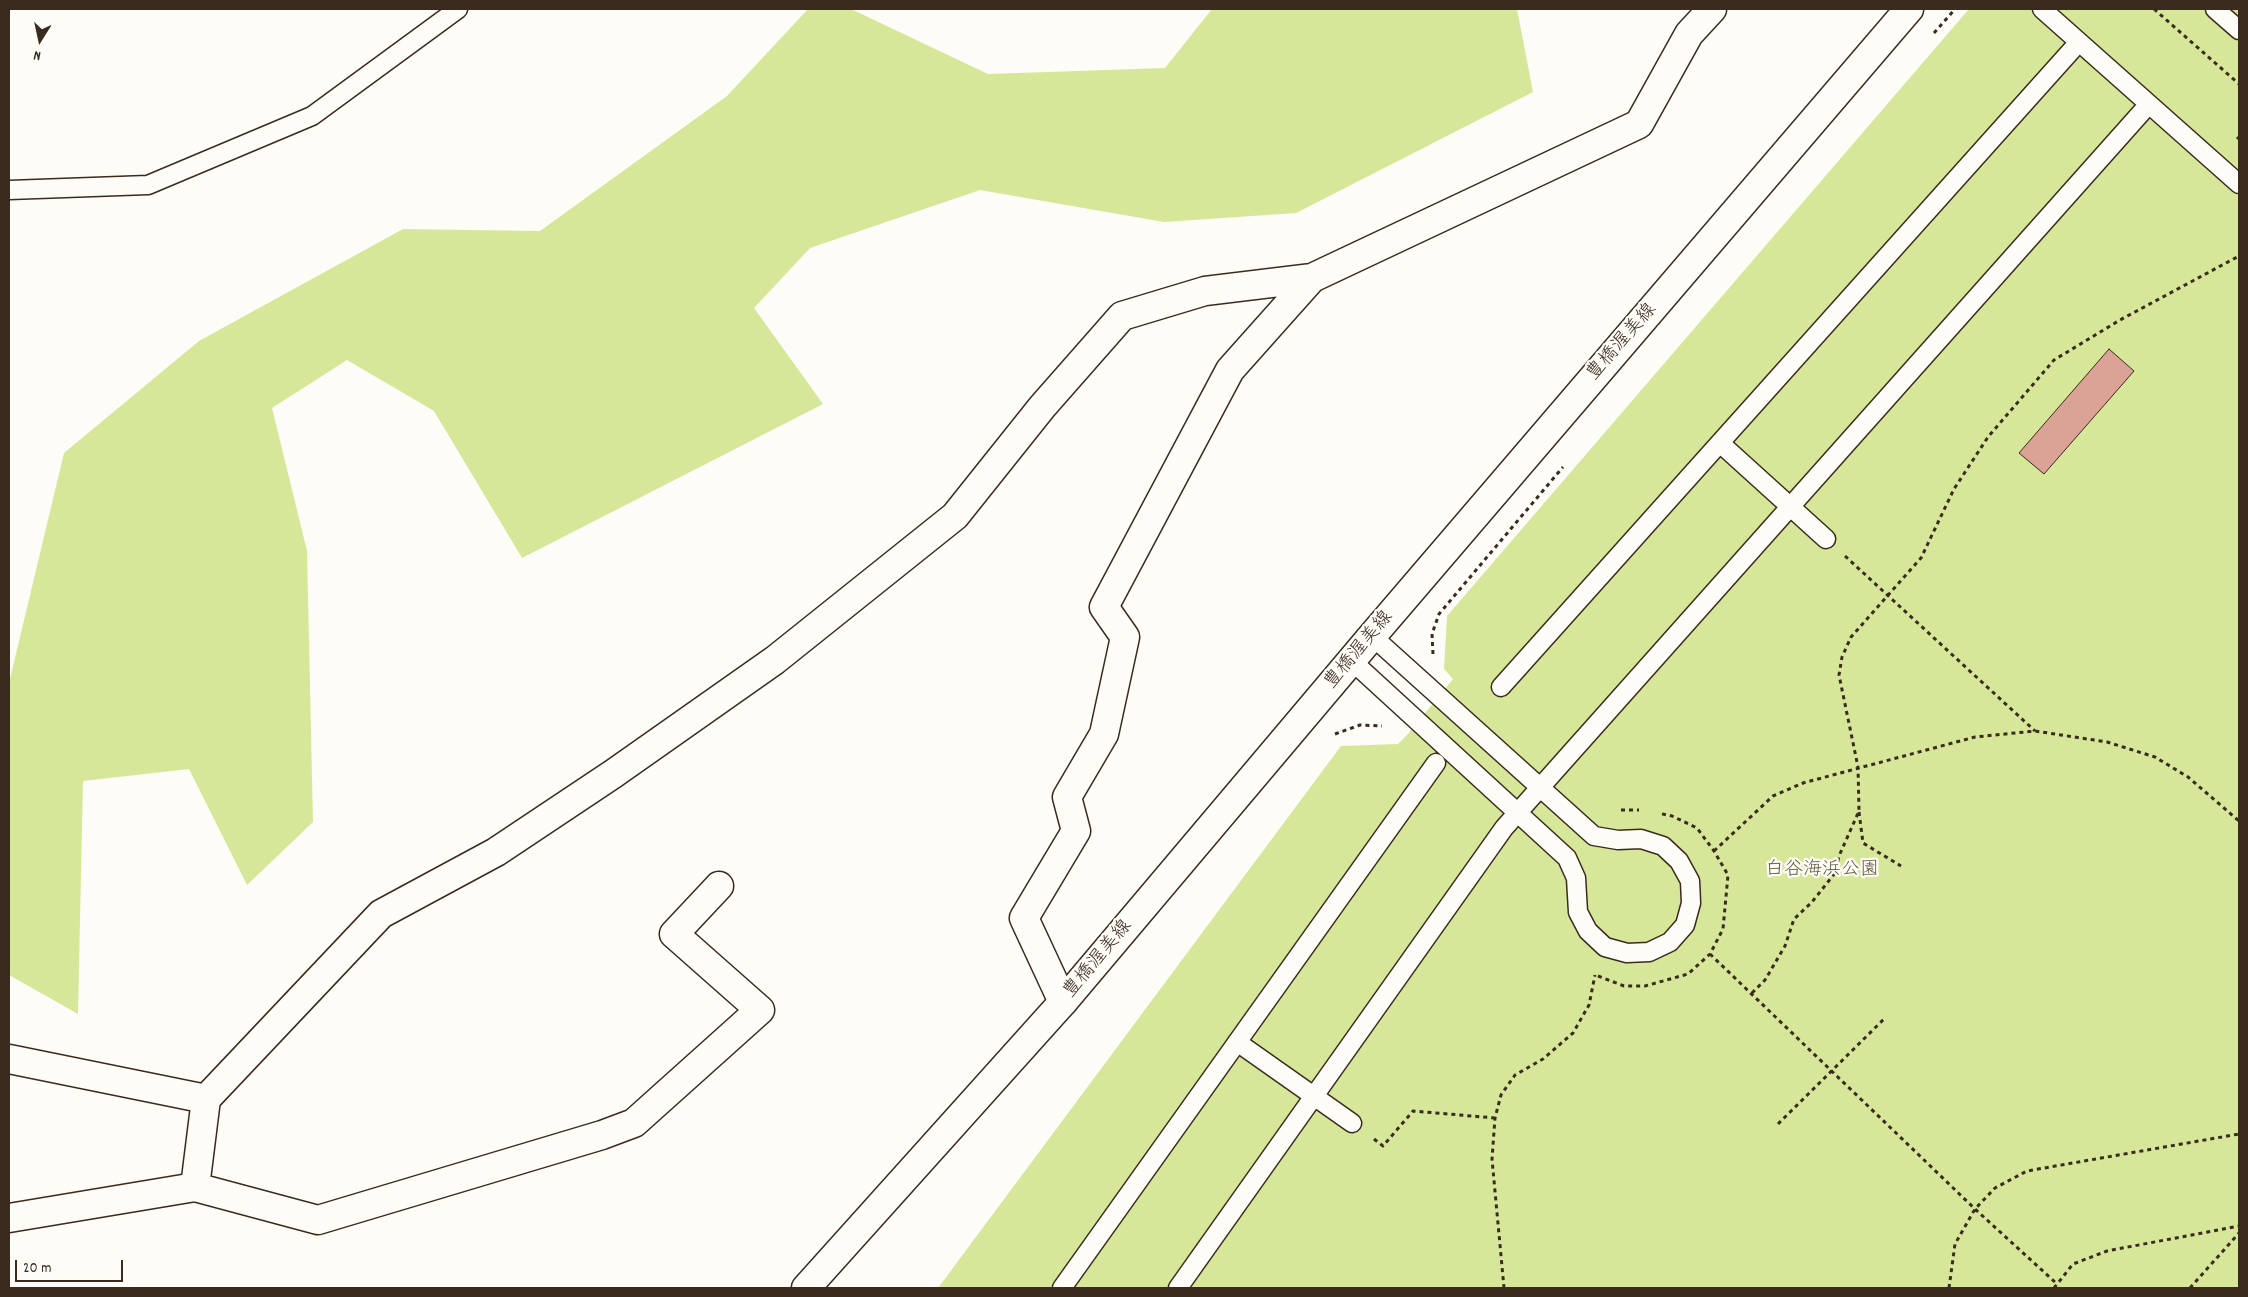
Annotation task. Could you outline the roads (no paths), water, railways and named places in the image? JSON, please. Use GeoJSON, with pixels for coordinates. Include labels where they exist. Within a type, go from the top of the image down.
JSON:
{"type":"FeatureCollection","features":[{"type":"Feature","properties":{"kind":"street"},"geometry":{"type":"LineString","coordinates":[[195,1186],[206,1099],[381,914],[496,852],[613,774],[775,660],[955,516],[1042,407],[1122,316],[1205,291],[1312,278],[1639,124],[1687,21],[1712,9]]}},
{"type":"Feature","properties":{"kind":"street","name":"豊橋渥美線"},"geometry":{"type":"LineString","coordinates":[[806,1288],[1063,1002],[1372,636],[1908,9]]}},
{"type":"Feature","properties":{"kind":"street"},"geometry":{"type":"LineString","coordinates":[[1063,1002],[1024,918],[1076,831],[1067,797],[1104,734],[1125,637],[1104,606],[1230,370],[1312,278]]}},
{"type":"Feature","properties":{"kind":"street"},"geometry":{"type":"LineString","coordinates":[[9,1218],[195,1186],[318,1220],[602,1135],[634,1123],[760,1010],[674,934],[719,886]]}},
{"type":"Feature","properties":{"kind":"street"},"geometry":{"type":"LineString","coordinates":[[9,1059],[206,1099]]}},
{"type":"Feature","properties":{"kind":"lane"},"geometry":{"type":"LineString","coordinates":[[9,190],[148,185],[312,116],[458,9]]}},
{"type":"Feature","properties":{"kind":"lane"},"geometry":{"type":"LineString","coordinates":[[2042,9],[2239,184]]}},
{"type":"Feature","properties":{"kind":"lane"},"geometry":{"type":"LineString","coordinates":[[2215,9],[2239,30]]}},
{"type":"Feature","properties":{"kind":"lane"},"geometry":{"type":"LineString","coordinates":[[1501,687],[2080,42]]}},
{"type":"Feature","properties":{"kind":"lane"},"geometry":{"type":"LineString","coordinates":[[1178,1288],[1504,828],[2149,104]]}},
{"type":"Feature","properties":{"kind":"lane"},"geometry":{"type":"LineString","coordinates":[[1720,443],[1826,539]]}},
{"type":"Feature","properties":{"kind":"lane"},"geometry":{"type":"LineString","coordinates":[[1352,661],[1567,858],[1576,878],[1578,912],[1588,932],[1606,947],[1627,953],[1649,952],[1670,942],[1684,925],[1691,903],[1690,881],[1679,861],[1662,846],[1641,839],[1618,840],[1594,836],[1372,636]]}},
{"type":"Feature","properties":{"kind":"lane"},"geometry":{"type":"LineString","coordinates":[[1062,1288],[1436,763]]}},
{"type":"Feature","properties":{"kind":"lane"},"geometry":{"type":"LineString","coordinates":[[1237,1042],[1352,1123]]}},
{"type":"Feature","properties":{"kind":"park label","name":"白谷海浜公園"},"geometry":{"type":"Point","coordinates":[1822,871]}}]}
